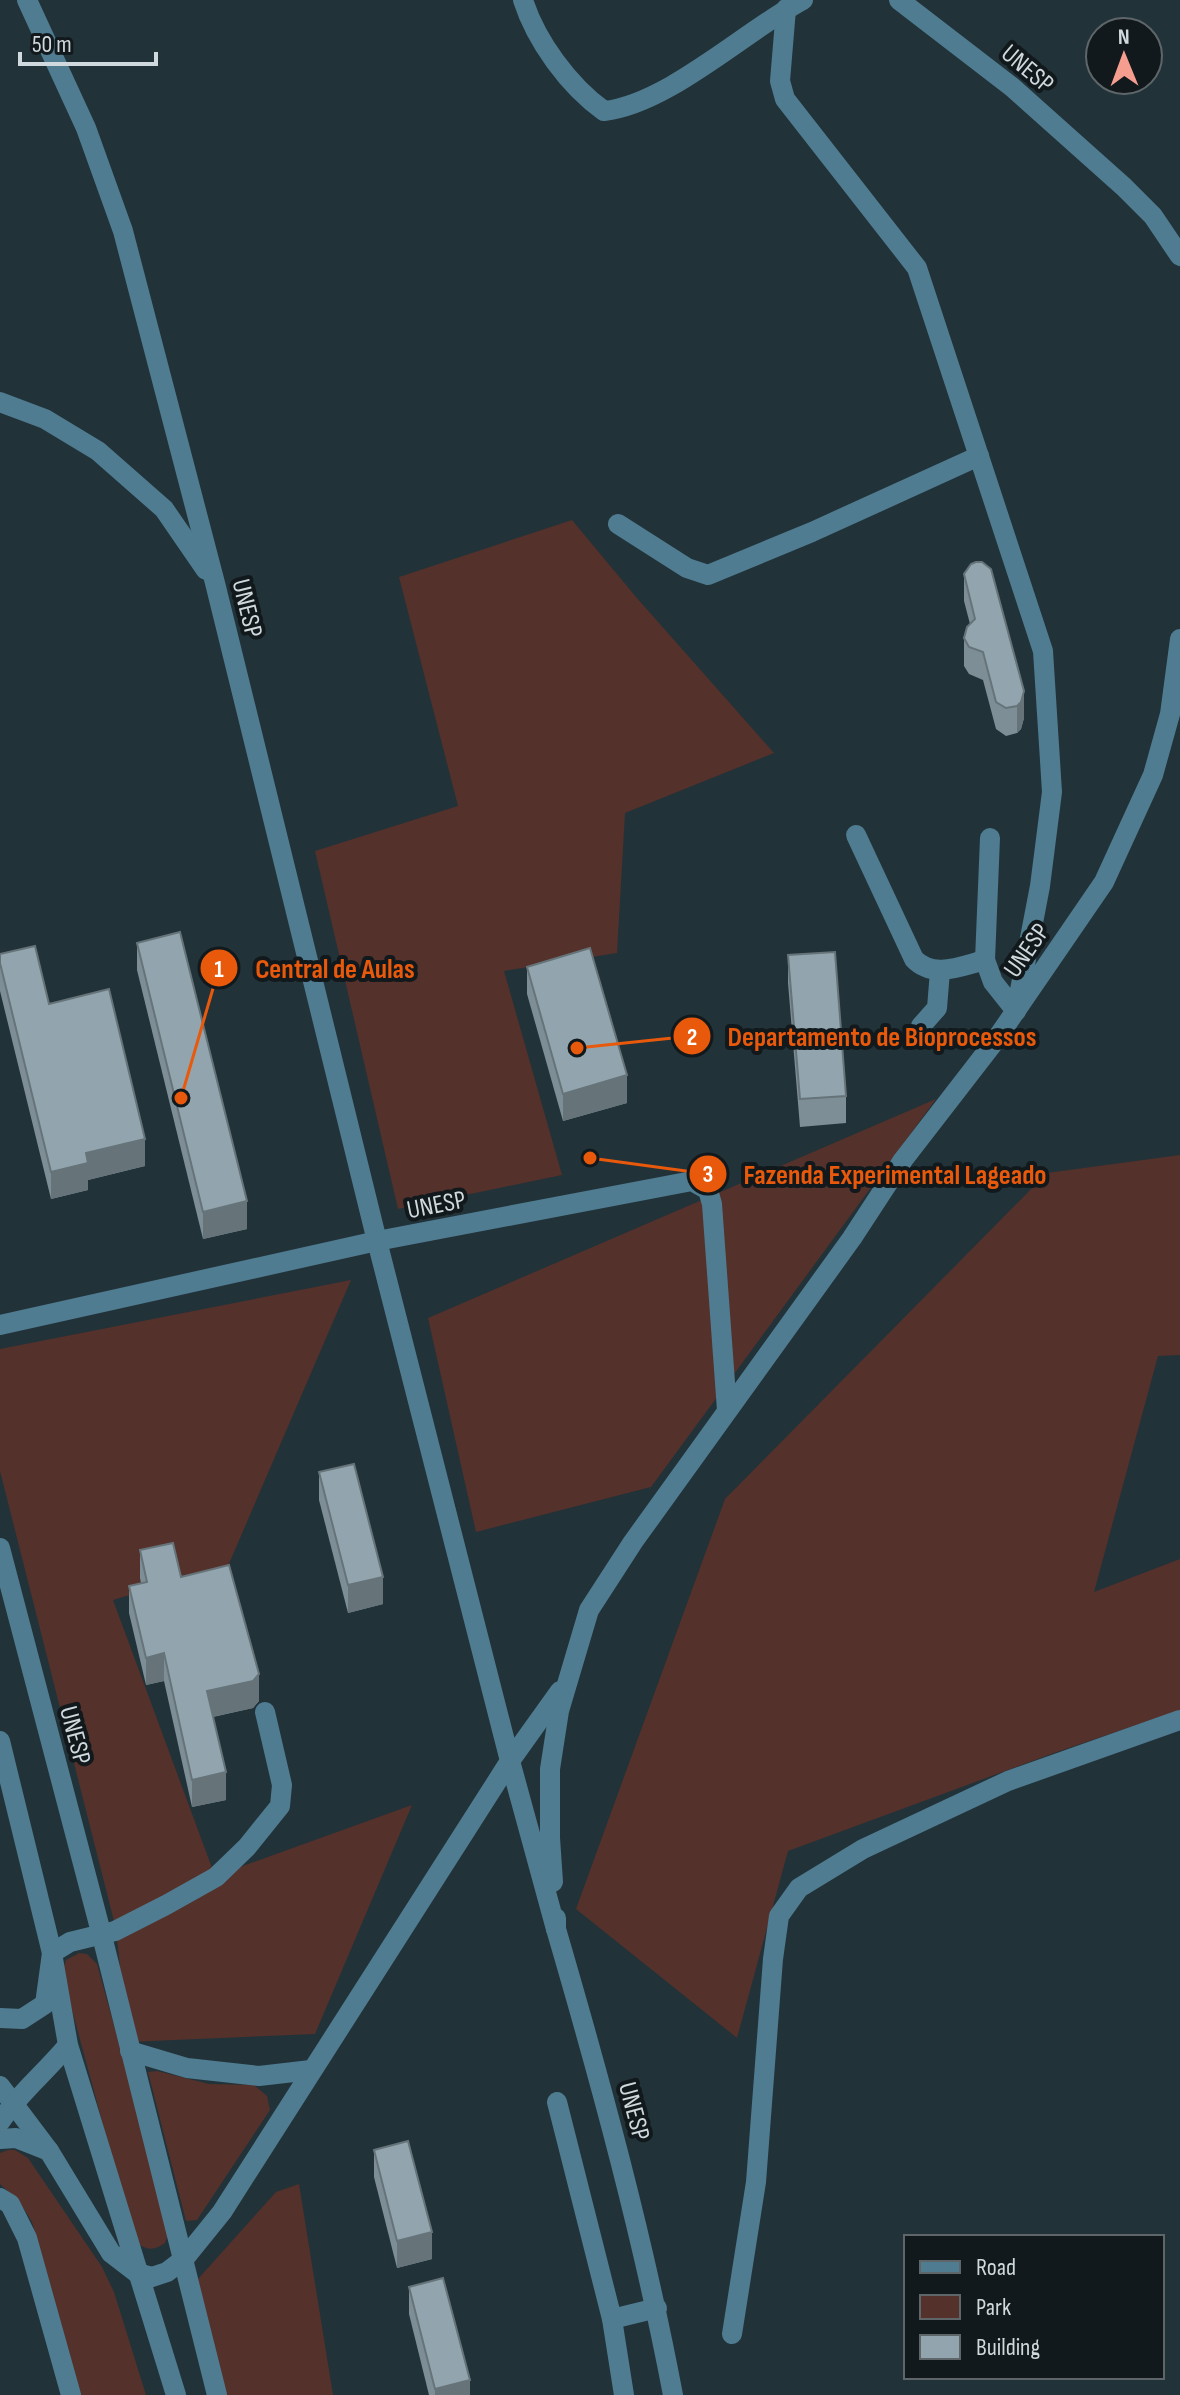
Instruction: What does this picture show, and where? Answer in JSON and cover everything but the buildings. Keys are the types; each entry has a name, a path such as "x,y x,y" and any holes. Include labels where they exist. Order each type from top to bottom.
{"street":[{"name":"UNESP","path":"27,0 86,128 123,231 215,583 377,1241 510,1761 612,2122 657,2308 673,2395"},
{"path":"523,0 532,28 582,95 604,111 621,110 668,87 794,4"},
{"name":"UNESP","path":"899,0 1012,87 1112,177 1153,216 1180,256"},
{"path":"794,4 780,81 785,99 917,268 1043,651 1052,792 1040,886 1016,1011"},
{"path":"0,402 45,419 98,451 164,509 215,583"},
{"path":"618,524 687,568 708,575 812,532 979,456"},
{"name":"UNESP","path":"556,1929 550,1838 550,1769 559,1711 589,1610 633,1542 852,1238 903,1160 1016,1011 1104,882 1153,775 1170,714 1180,639"},
{"path":"856,835 914,959 923,968 940,971 985,960"},
{"path":"990,838 985,960 993,982 1016,1011"},
{"path":"921,1026 937,1008 940,971"},
{"name":"UNESP","path":"0,1325 377,1241 692,1181 708,1190 712,1204 727,1410"},
{"name":"UNESP","path":"0,1548 102,1936 217,2395"},
{"name":"UNESP","path":"137,2273 152,2277 167,2272 184,2259 222,2212 510,1761 569,1679"},
{"path":"52,1953 70,1942 102,1936 216,1877 247,1847 280,1806 282,1785 265,1712"},
{"path":"732,2334 756,2182 779,1916 799,1888 863,1849 1008,1781 1180,1720"},
{"path":"0,1741 52,1953 68,2045 176,2395"},
{"path":"0,2018 22,2019 45,2004 52,1953"},
{"path":"0,2122 6,2094 45,2073 68,2045"},
{"path":"130,2051 187,2068 259,2076 311,2070"},
{"path":"6,2094 49,2151 111,2253 137,2273"},
{"path":"557,2102 612,2319 624,2395"},
{"path":"0,2139 16,2138 49,2151"},
{"path":"0,2198 10,2204 27,2238 71,2395"},
{"path":"612,2319 657,2308"}],"green space":[{"path":"572,520 774,753 625,813 617,953 504,971 562,1175 398,1209 315,851 458,806 399,577"},
{"path":"936,1099 651,1487 476,1532 428,1318"},
{"path":"1180,1155 1180,1355 1158,1356 1094,1592 1180,1559 1180,1710 788,1851 737,2038 576,1909 725,1499 1047,1173"},
{"path":"351,1280 228,1566 113,1600 215,1876 412,1805 315,2034 128,2042 116,1929 0,1471 0,1349"},
{"path":"79,1953 87,1954 97,1964 170,2229 165,2243 156,2248 141,2246 134,2239 62,1973 66,1960"},
{"path":"157,2071 209,2084 254,2085 267,2096 270,2110 197,2220 186,2221 148,2072"},
{"path":"15,2150 28,2158 102,2267 114,2292 146,2395 81,2395 32,2222 19,2201 0,2184 0,2153"},
{"path":"299,2184 333,2395 225,2395 198,2279 276,2192"}],"place":[{"name":"Departamento de Bioprocessos","path":"577,1048"},
{"name":"Central de Aulas","path":"181,1098"},
{"name":"Fazenda Experimental Lageado","path":"590,1158"}]}
